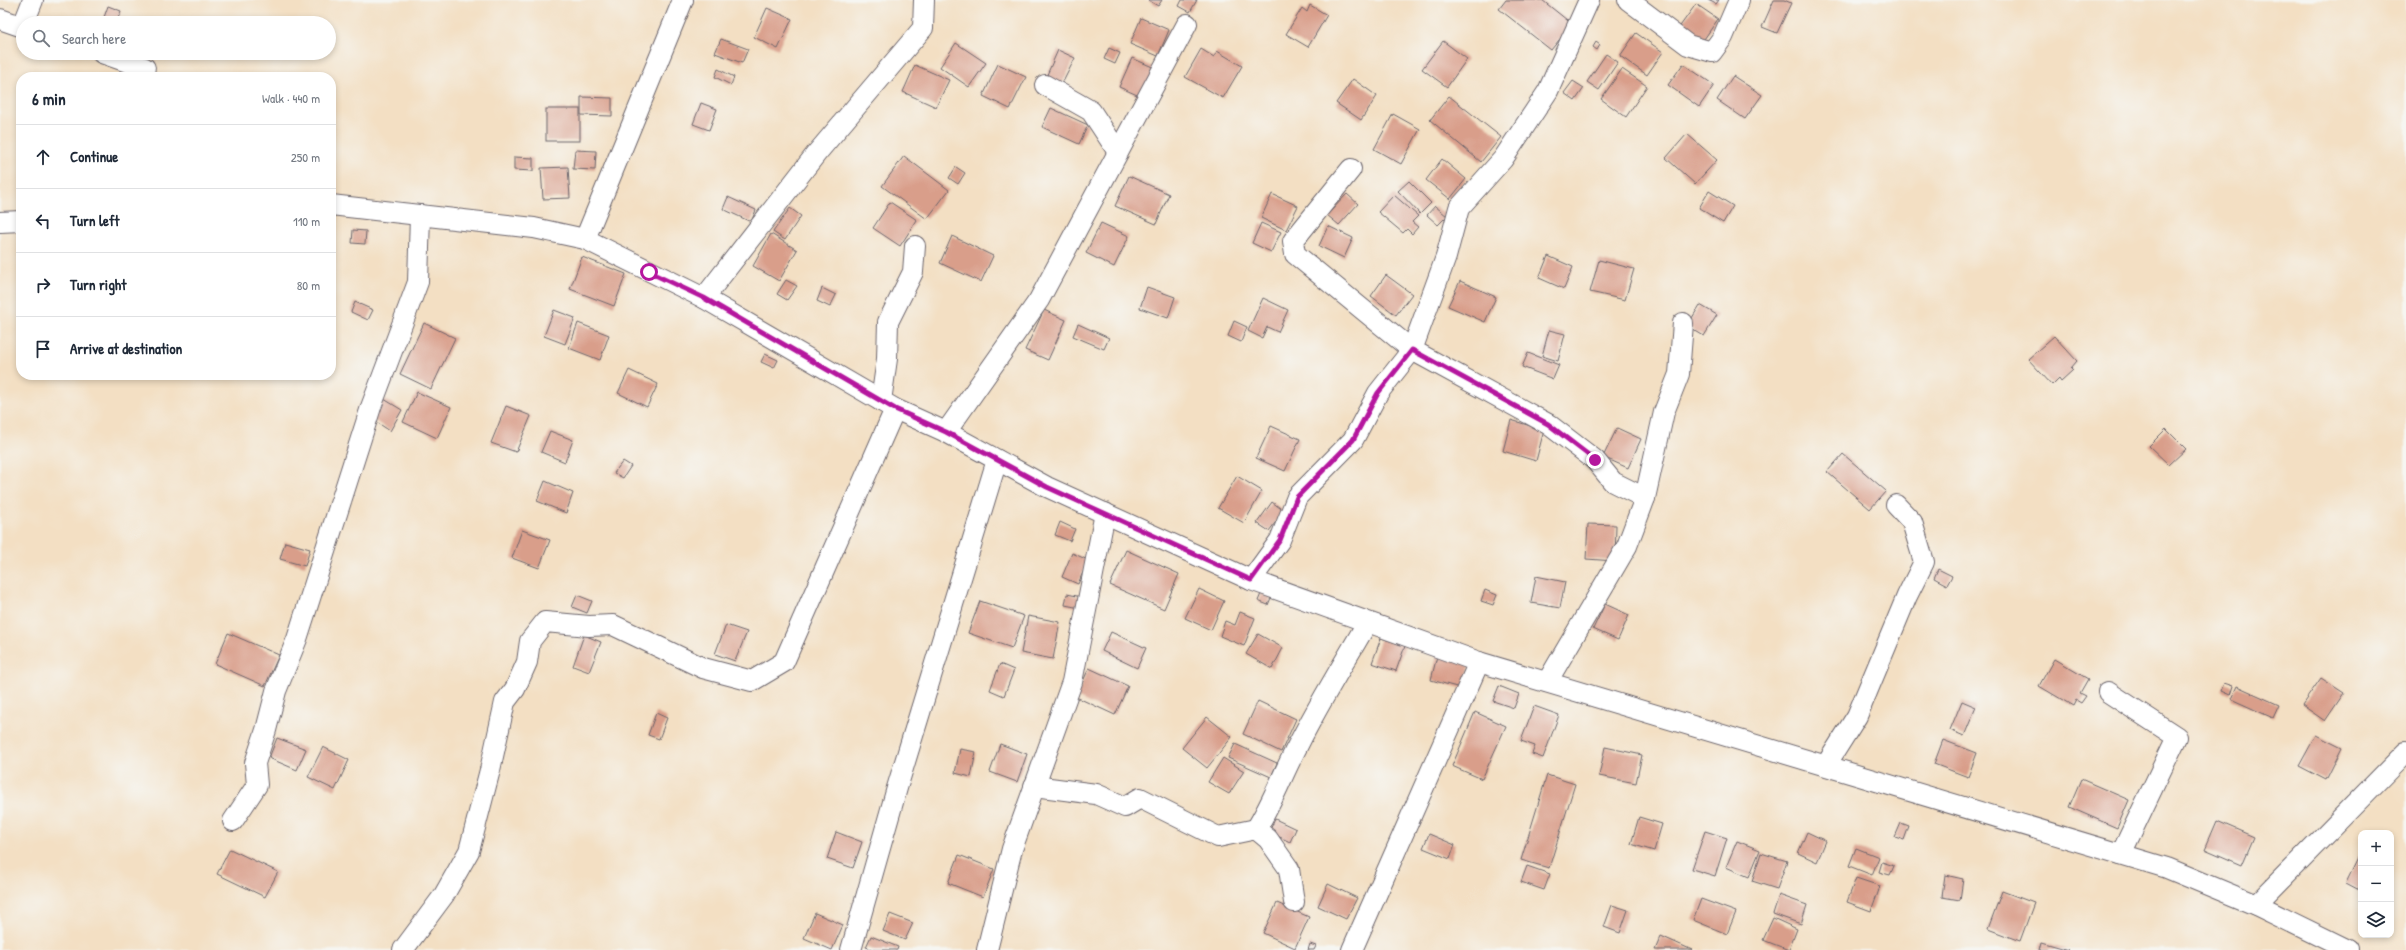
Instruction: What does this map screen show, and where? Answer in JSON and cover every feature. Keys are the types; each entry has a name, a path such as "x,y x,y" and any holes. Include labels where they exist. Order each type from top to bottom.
{"street":[{"path":"27,16 33,0"},
{"path":"585,239 683,0"},
{"path":"704,298 816,154 923,28 924,0"},
{"path":"1251,580 1280,540 1297,497 1353,440 1378,393 1412,350 1446,257 1459,208 1503,159 1548,91 1589,0"},
{"path":"1628,0 1688,45 1712,52 1723,37 1739,0"},
{"path":"0,19 16,23"},
{"path":"946,432 1039,300 1187,24"},
{"path":"122,60 145,68 144,72"},
{"path":"1045,85 1091,112 1118,152"},
{"path":"1351,169 1294,241 1295,254 1412,350 1548,424 1595,460 1613,482 1645,498"},
{"path":"336,206 534,228 585,239 704,298 888,405 946,432 1047,487 1251,580 1479,662 2167,868 2256,905 2348,950"},
{"path":"233,821 257,785 255,763 266,730 276,691 297,639 371,407 418,282 420,215"},
{"path":"0,222 16,221"},
{"path":"403,950 444,895 469,851 490,770 505,702 515,689 527,662 530,641 545,622 589,626 613,625 703,668 752,681 784,662 888,405 888,322 914,272 915,246"},
{"path":"1547,682 1627,546 1645,498 1664,412 1679,374 1683,323"},
{"path":"851,950 897,788 997,460"},
{"path":"1826,765 1857,716 1907,596 1924,562 1912,522 1896,505"},
{"path":"987,950 1012,849 1072,682 1105,513"},
{"path":"1034,786 1096,794 1124,807 1140,798 1218,837 1256,829 1271,805 1279,781 1308,725 1367,622"},
{"path":"1352,950 1479,662"},
{"path":"2108,692 2177,737 2121,854"},
{"path":"2256,905 2406,752"},
{"path":"1256,829 1268,839 1289,869 1294,902"}],"building":[{"path":"1148,0 1162,0 1158,6"},
{"path":"1182,0 1197,0 1190,12 1179,6"},
{"path":"1506,0 1542,0 1572,24 1551,50 1499,9"},
{"path":"1708,0 1719,0 1716,4"},
{"path":"1774,0 1784,0 1791,3 1777,33 1762,27"},
{"path":"1696,4 1718,19 1700,45 1678,29"},
{"path":"1310,5 1327,15 1308,47 1286,34 1302,8 1307,12"},
{"path":"108,6 121,11 119,16 104,16"},
{"path":"767,8 792,19 778,49 754,37"},
{"path":"1141,18 1169,30 1158,56 1130,44"},
{"path":"1636,33 1663,52 1647,75 1620,56"},
{"path":"721,39 748,49 742,63 715,53"},
{"path":"1443,41 1467,59 1447,87 1422,69"},
{"path":"1596,42 1600,45 1597,50 1593,47"},
{"path":"956,43 986,63 969,87 940,67"},
{"path":"1109,48 1120,53 1115,64 1104,59"},
{"path":"1201,49 1214,57 1217,51 1242,66 1223,98 1185,77"},
{"path":"1058,50 1075,58 1062,84 1046,77"},
{"path":"1606,54 1618,62 1599,90 1587,82"},
{"path":"1132,58 1157,69 1144,98 1119,87"},
{"path":"998,64 1026,77 1010,109 983,96"},
{"path":"1683,64 1714,85 1699,107 1668,85"},
{"path":"915,65 949,80 936,107 903,92"},
{"path":"718,69 734,77 731,85 715,77"},
{"path":"1622,69 1647,86 1626,117 1601,99"},
{"path":"1733,76 1762,95 1745,119 1717,100"},
{"path":"1353,79 1377,96 1361,120 1336,103"},
{"path":"1573,81 1584,88 1575,101 1564,93"},
{"path":"1449,96 1501,137 1481,162 1430,120"},
{"path":"581,97 612,98 612,116 581,115"},
{"path":"701,103 717,109 709,130 693,124"},
{"path":"1051,108 1088,125 1079,144 1042,127"},
{"path":"546,109 580,109 580,141 546,141"},
{"path":"1393,114 1420,129 1401,164 1374,149"},
{"path":"1687,134 1717,160 1695,184 1666,158"},
{"path":"575,150 596,151 595,170 573,169"},
{"path":"904,156 949,190 927,219 882,186"},
{"path":"514,157 533,158 533,171 514,170"},
{"path":"1442,159 1466,179 1450,199 1426,180"},
{"path":"568,167 570,198 543,199 541,168"},
{"path":"956,167 965,173 958,184 949,178"},
{"path":"1129,176 1169,194 1156,224 1115,206"},
{"path":"1409,181 1431,203 1420,214 1398,191"},
{"path":"1709,191 1733,206 1723,223 1699,208"},
{"path":"1272,194 1298,206 1286,230 1261,218"},
{"path":"1347,194 1358,204 1339,225 1327,215"},
{"path":"1394,195 1418,216 1412,222 1418,227 1412,234 1407,229 1403,233 1378,212"},
{"path":"728,197 756,210 751,222 723,209"},
{"path":"890,202 917,220 900,246 873,228"},
{"path":"1435,206 1447,216 1438,225 1427,215"},
{"path":"790,208 801,216 785,240 773,232"},
{"path":"1101,223 1129,236 1114,267 1086,253"},
{"path":"1261,223 1281,232 1271,252 1252,243"},
{"path":"1328,226 1353,238 1344,258 1319,246"},
{"path":"353,230 366,231 365,244 352,243"},
{"path":"771,234 797,250 779,281 753,266"},
{"path":"952,236 993,256 981,282 940,263"},
{"path":"1548,256 1573,267 1564,289 1539,278"},
{"path":"582,257 626,274 614,306 570,289"},
{"path":"1599,260 1634,269 1625,300 1590,292"},
{"path":"1386,275 1412,294 1396,315 1371,296"},
{"path":"786,280 797,286 787,300 777,294"},
{"path":"1460,281 1496,297 1485,322 1448,306"},
{"path":"1147,287 1175,297 1168,318 1140,308"},
{"path":"822,288 836,295 830,307 817,301"},
{"path":"1263,298 1288,310 1278,332 1267,327 1262,338 1248,331"},
{"path":"355,302 373,310 368,320 351,312"},
{"path":"1700,305 1717,315 1704,336 1687,326"},
{"path":"554,310 575,318 565,344 544,336"},
{"path":"1044,310 1066,320 1048,360 1025,350"},
{"path":"1234,321 1247,327 1241,342 1228,336"},
{"path":"424,323 455,338 431,389 400,374"},
{"path":"578,323 609,335 600,360 569,348"},
{"path":"1078,324 1109,338 1104,349 1073,336"},
{"path":"1549,330 1565,334 1558,361 1542,356"},
{"path":"2054,336 2077,361 2071,368 2073,370 2061,381 2059,378 2052,385 2028,359"},
{"path":"1528,353 1559,365 1553,379 1522,367"},
{"path":"765,354 778,360 774,368 761,362"},
{"path":"629,370 658,384 647,407 618,393"},
{"path":"417,392 451,407 437,438 403,422"},
{"path":"384,399 402,410 390,431 372,419"},
{"path":"506,406 531,416 516,452 491,443"},
{"path":"1511,420 1544,430 1536,461 1503,451"},
{"path":"1271,426 1300,439 1285,471 1256,458"},
{"path":"1617,428 1641,439 1628,468 1603,457"},
{"path":"2166,429 2186,449 2169,465 2149,446"},
{"path":"550,431 573,440 565,462 541,452"},
{"path":"1843,454 1886,491 1870,509 1827,472"},
{"path":"623,461 631,466 623,478 614,473"},
{"path":"1237,476 1262,491 1244,523 1218,508"},
{"path":"545,481 573,493 566,513 537,501"},
{"path":"1272,502 1284,511 1269,531 1257,523"},
{"path":"1060,522 1075,529 1070,541 1055,535"},
{"path":"1588,524 1616,525 1615,561 1586,559"},
{"path":"522,530 550,540 539,568 512,558"},
{"path":"285,542 310,549 305,566 280,559"},
{"path":"1126,550 1179,574 1164,609 1110,585"},
{"path":"1072,553 1088,560 1078,584 1062,577"},
{"path":"1938,569 1952,576 1947,585 1934,578"},
{"path":"1536,576 1565,582 1560,608 1531,603"},
{"path":"1199,589 1224,601 1211,630 1185,618"},
{"path":"1263,589 1273,593 1268,605 1258,601"},
{"path":"1485,590 1497,595 1493,605 1481,601"},
{"path":"1067,594 1082,597 1080,608 1065,605"},
{"path":"577,595 592,601 587,613 572,607"},
{"path":"980,601 1024,616 1012,648 968,633"},
{"path":"1605,604 1629,615 1618,640 1593,629"},
{"path":"1240,612 1255,618 1244,646 1220,636 1225,621 1235,625"},
{"path":"1028,616 1060,622 1053,659 1021,653"},
{"path":"726,625 747,632 735,661 715,654"},
{"path":"1111,632 1146,648 1137,668 1102,651"},
{"path":"228,633 279,655 265,686 215,664"},
{"path":"1258,634 1283,648 1272,669 1246,654"},
{"path":"584,635 601,642 589,672 573,666"},
{"path":"1381,638 1405,646 1396,671 1372,663"},
{"path":"1437,656 1470,665 1464,689 1431,680"},
{"path":"2054,659 2088,679 2080,693 2086,696 2081,703 2076,700 2073,706 2039,686"},
{"path":"1000,664 1014,670 1004,696 990,690"},
{"path":"1089,668 1128,686 1115,715 1076,697"},
{"path":"2321,678 2344,693 2325,721 2302,705"},
{"path":"2224,683 2233,686 2230,695 2221,691"},
{"path":"1499,686 1519,694 1514,708 1493,701"},
{"path":"2237,686 2279,705 2273,718 2231,699"},
{"path":"1258,701 1296,719 1281,752 1243,734"},
{"path":"1962,701 1976,707 1964,736 1950,730"},
{"path":"1534,706 1559,715 1543,758 1532,754 1535,746 1521,741"},
{"path":"1475,712 1506,726 1482,779 1452,766"},
{"path":"656,713 667,718 659,739 648,735"},
{"path":"1207,717 1232,737 1207,768 1182,748"},
{"path":"2316,735 2342,748 2326,780 2299,766"},
{"path":"277,738 306,749 297,770 269,758"},
{"path":"1943,740 1977,753 1968,777 1934,764"},
{"path":"1000,744 1027,754 1017,782 990,772"},
{"path":"1235,744 1277,763 1271,777 1228,758"},
{"path":"323,747 349,760 335,790 308,777"},
{"path":"1605,747 1642,755 1636,783 1599,776"},
{"path":"960,749 976,752 971,777 955,773"},
{"path":"1223,758 1244,771 1229,794 1208,782"},
{"path":"1547,775 1575,784 1549,868 1521,860"},
{"path":"2081,779 2129,800 2117,828 2069,807"},
{"path":"1639,817 1662,824 1654,851 1631,844"},
{"path":"1275,819 1296,829 1290,842 1269,832"},
{"path":"2217,821 2254,837 2242,865 2205,849"},
{"path":"1901,823 1909,826 1904,840 1895,837"},
{"path":"1705,831 1727,838 1715,876 1692,869"},
{"path":"836,832 862,842 853,868 827,859"},
{"path":"1807,832 1826,841 1817,862 1798,853"},
{"path":"1429,834 1455,845 1450,859 1423,848"},
{"path":"1737,841 1760,850 1749,877 1726,867"},
{"path":"1856,848 1879,857 1872,875 1849,866"},
{"path":"230,849 278,872 265,897 217,874"},
{"path":"1761,853 1787,861 1777,889 1752,881"},
{"path":"959,855 994,869 983,897 948,883"},
{"path":"2358,858 2358,889 2346,883"},
{"path":"1882,862 1894,866 1890,875 1879,872"},
{"path":"1527,866 1550,874 1544,890 1521,882"},
{"path":"1945,875 1963,879 1960,900 1942,897"},
{"path":"1856,878 1880,886 1871,911 1847,902"},
{"path":"1328,884 1357,898 1346,919 1318,906"},
{"path":"2002,891 2034,903 2020,941 1988,929"},
{"path":"1779,895 1807,905 1801,924 1773,914"},
{"path":"1701,899 1736,912 1727,934 1693,920"},
{"path":"1277,903 1309,917 1295,948 1263,933"},
{"path":"1612,905 1628,910 1620,933 1604,927"},
{"path":"815,913 843,925 832,950 804,938"},
{"path":"890,914 913,923 905,940 883,931"},
{"path":"1773,918 1797,929 1789,950 1763,940"},
{"path":"871,936 898,947 897,950 874,950 866,947"},
{"path":"1661,936 1692,950 1655,950"},
{"path":"2041,942 2069,950 2039,950"},
{"path":"1310,944 1316,946 1314,950 1308,950"}],"route":[{"path":"649,272 704,298 895,409 946,432 1047,487 1251,580 1280,540 1297,497 1353,440 1378,393 1412,350 1548,424 1595,460"}]}
